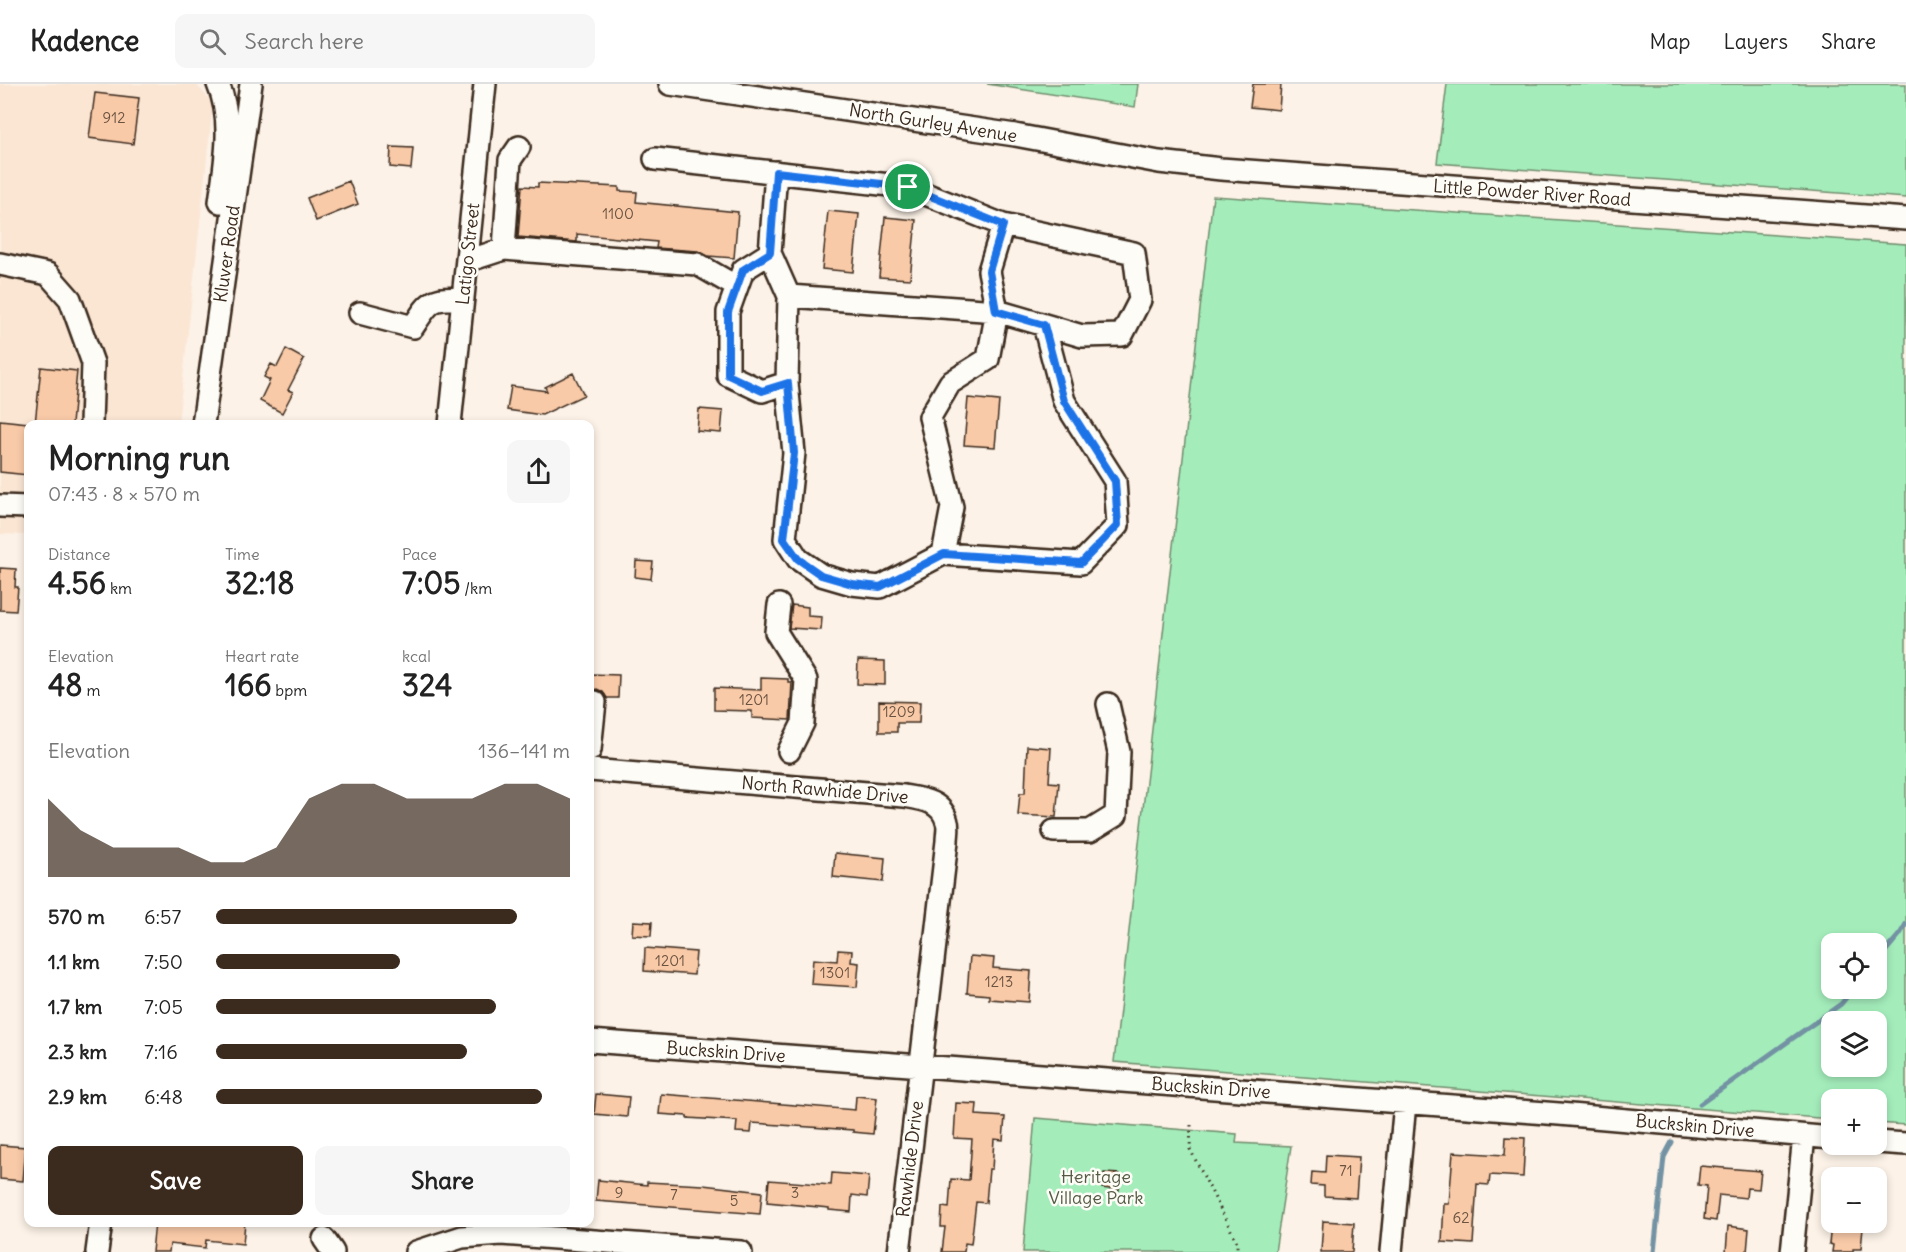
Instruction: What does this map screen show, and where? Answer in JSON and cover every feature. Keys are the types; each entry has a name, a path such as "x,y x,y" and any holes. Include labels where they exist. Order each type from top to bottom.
{"street":[{"path":"208,394 204,330 228,141 223,96 218,84"},
{"name":"Kluver Road","path":"204,420 251,84"},
{"name":"Latigo Street","path":"450,420 485,84"},
{"name":"North Gurley Avenue","path":"670,84 1015,135 1159,162"},
{"path":"504,249 510,160 519,147"},
{"path":"655,159 908,187 1003,225 1134,253 1140,300 1122,335 1082,336 996,311 789,296"},
{"name":"Little Powder River Road","path":"1159,162 1325,178 1906,219"},
{"path":"776,172 770,253 789,296 788,383 794,453 784,539 798,559 821,575 852,584 880,587 944,554 1081,563 1118,525 1115,481 1064,401 1044,325"},
{"path":"944,554 952,507 930,417 950,383 988,359 996,311 989,271 1003,225"},
{"path":"467,261 504,249 697,264 737,287"},
{"path":"770,253 743,270 728,312 728,375 762,391 788,383"},
{"path":"0,264 48,274 70,299 93,363 91,420"},
{"path":"360,313 413,327 427,305 443,298 463,299"},
{"path":"0,506 24,507"},
{"path":"779,605 776,632 806,680 802,723 789,751"},
{"path":"594,712 595,702"},
{"path":"1054,831 1090,831 1116,815 1119,752 1108,704"},
{"name":"North Rawhide Drive","path":"594,770 904,796 938,805 948,822 947,841 922,1066"},
{"name":"Buckskin Drive","path":"594,1041 1559,1114 1821,1137"},
{"name":"Rawhide Drive","path":"899,1252 922,1066"},
{"path":"1391,1252 1405,1103"},
{"path":"1792,1252 1804,1136"},
{"path":"1887,1143 1906,1144"},
{"path":"97,1252 100,1227"},
{"path":"416,1252 462,1237 501,1234 741,1252"}],"path":[{"path":"1191,1125 1190,1149 1237,1242 1237,1252"}],"shaded area":[{"path":"0,84 196,84 213,103 178,420 24,420 24,535 0,534"}],"green space":[{"path":"987,84 1138,84 1135,107"},
{"path":"1447,84 1906,84 1906,198 1437,163"},
{"path":"1213,196 1906,244 1906,1125 1887,1124 1887,1089 1821,1089 1821,1118 1114,1062"},
{"name":"Heritage Village Park","path":"1035,1118 1237,1134 1236,1143 1291,1146 1275,1252 1023,1252"}],"building":[{"path":"1253,84 1281,84 1279,110 1250,107"},
{"path":"95,93 139,98 133,144 89,138"},
{"path":"391,147 413,148 411,169 390,167"},
{"path":"349,181 358,204 316,221 307,198"},
{"path":"538,183 619,187 619,191 637,192 636,202 738,212 734,258 708,256 698,251 656,248 657,242 577,234 577,242 518,237 522,186 538,187"},
{"path":"828,211 859,214 853,272 822,269"},
{"path":"885,217 916,220 910,279 879,277"},
{"path":"286,349 304,359 288,390 293,392 282,413 260,401 270,380 264,377 271,364 277,367"},
{"path":"41,367 77,371 72,420 35,420"},
{"path":"573,373 584,395 542,415 507,410 511,386 547,391 545,387"},
{"path":"968,398 999,401 995,447 964,445"},
{"path":"699,409 723,411 721,433 697,431"},
{"path":"0,420 24,423 24,475 0,472"},
{"path":"636,561 653,562 651,579 635,577"},
{"path":"0,568 16,569 15,587 18,587 16,611 0,610"},
{"path":"792,605 808,607 808,616 822,617 821,630 789,628"},
{"path":"858,660 885,661 885,685 857,684"},
{"path":"594,674 619,675 618,698 607,698 597,689 594,690"},
{"path":"761,678 788,679 788,682 792,682 790,720 752,718 752,711 714,710 714,688 761,690"},
{"path":"879,701 920,702 919,723 897,723 897,732 879,732"},
{"path":"1027,746 1051,748 1049,782 1059,783 1056,817 1018,815 1020,793 1025,793"},
{"path":"835,853 885,858 883,882 833,877"},
{"path":"633,921 652,922 651,936 632,935"},
{"path":"645,948 696,952 694,975 644,971"},
{"path":"838,950 852,951 851,962 859,963 857,987 811,984 813,959 837,961"},
{"path":"970,956 994,958 993,968 1031,971 1029,1002 989,999 989,995 967,993"},
{"path":"596,1094 629,1097 627,1117 594,1114"},
{"path":"661,1094 855,1110 856,1096 877,1098 873,1134 853,1132 853,1130 752,1123 751,1133 736,1132 737,1121 659,1114"},
{"path":"956,1103 977,1104 976,1115 1005,1117 1003,1140 994,1139 986,1203 976,1202 971,1244 965,1243 964,1252 942,1252 945,1227 941,1227 942,1207 949,1208 951,1179 969,1180 972,1139 954,1138"},
{"path":"1506,1137 1525,1138 1523,1177 1490,1175 1489,1185 1477,1184 1473,1244 1442,1242 1444,1204 1449,1204 1453,1152 1505,1155"},
{"path":"0,1145 24,1147 23,1181 0,1179"},
{"path":"1326,1155 1359,1157 1356,1198 1324,1196 1324,1186 1311,1185 1312,1172 1325,1173"},
{"path":"1700,1166 1761,1171 1759,1189 1747,1188 1746,1198 1719,1195 1716,1221 1704,1219 1707,1186 1698,1185"},
{"path":"832,1173 869,1176 867,1197 852,1195 851,1212 767,1202 769,1180 831,1185"},
{"path":"1104,1173 1120,1174 1119,1190 1102,1188"},
{"path":"598,1180 647,1185 647,1182 703,1185 762,1192 760,1214 596,1201"},
{"path":"1323,1221 1354,1223 1352,1252 1321,1252"},
{"path":"1728,1226 1749,1229 1747,1252 1726,1252"},
{"path":"154,1227 245,1227 243,1244 206,1240 205,1248 170,1244 169,1252 152,1252"},
{"path":"1830,1233 1863,1233 1861,1249 1853,1249 1853,1252 1832,1252 1833,1245 1829,1244"}],"waterway":[{"path":"1887,949 1906,924"},
{"path":"1700,1104 1845,999"},
{"path":"1654,1252 1664,1157 1672,1142"}],"route":[{"path":"776,172 908,187 1003,225 989,271 996,311 1044,325 1064,401 1115,481 1118,525 1081,563 944,554 880,587 852,584 821,575 798,559 784,539 794,453 788,383 762,391 728,375 728,312 743,270 770,253 776,172"}]}
